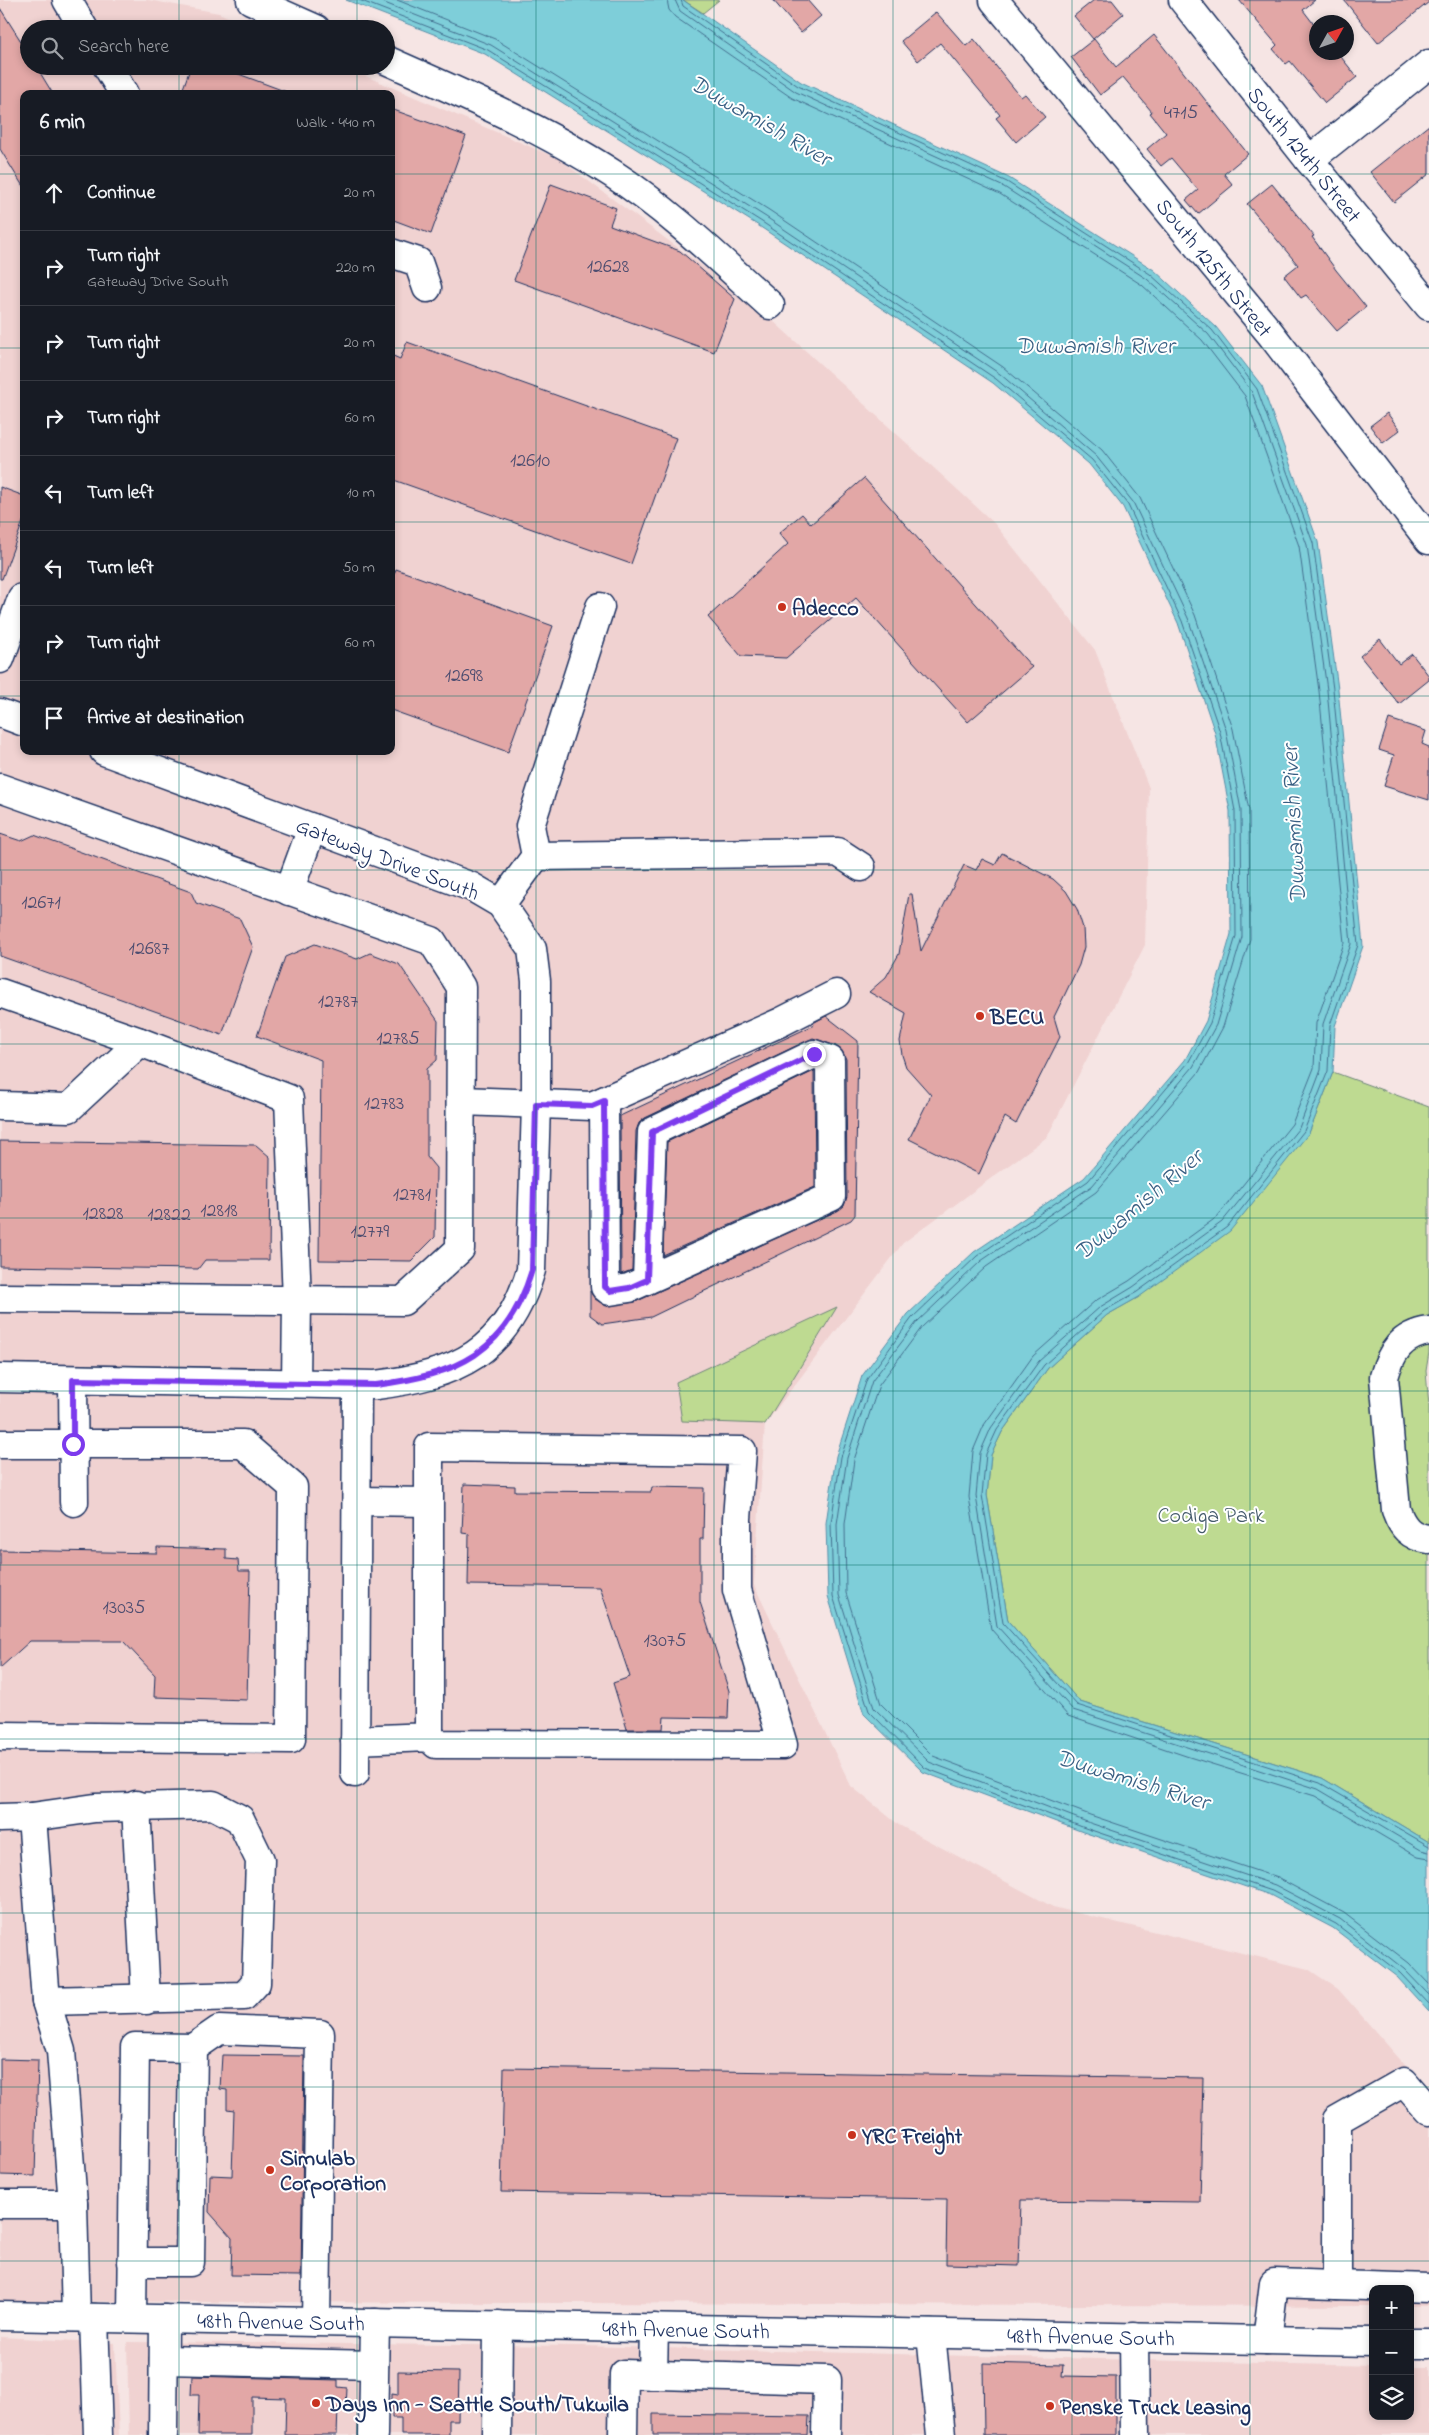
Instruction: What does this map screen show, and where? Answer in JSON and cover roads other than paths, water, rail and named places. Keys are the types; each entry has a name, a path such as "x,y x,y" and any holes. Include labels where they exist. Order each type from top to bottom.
{"street":[{"path":"67,0 79,20"},
{"path":"251,0 296,20"},
{"name":"South 125th Street","path":"994,0 1270,333 1386,488 1429,540"},
{"name":"South 124th Street","path":"1183,0 1309,160 1429,306"},
{"path":"395,64 488,106 614,174 680,225 770,305"},
{"path":"1309,160 1429,64"},
{"path":"112,75 122,90"},
{"path":"395,254 418,262 427,288"},
{"path":"0,658 20,603"},
{"path":"501,904 536,856 530,826 600,607"},
{"path":"0,713 20,720"},
{"name":"Gateway Drive South","path":"0,1378 376,1385 415,1380 461,1363 484,1350 514,1312 532,1270 536,1104 536,980 532,949 501,904 472,887 115,755"},
{"path":"0,788 432,941 461,987 460,1249 403,1301 0,1298"},
{"path":"290,890 312,828"},
{"path":"536,856 838,852 861,867"},
{"path":"0,994 140,1042 289,1099 297,1300 296,1383"},
{"path":"461,1101 592,1106 782,1022 836,994"},
{"path":"0,1106 68,1108 140,1042"},
{"path":"604,1101 605,1287 610,1291 629,1288 647,1280 831,1197 830,1060 814,1054 652,1132 647,1280"},
{"path":"1429,1331 1409,1336 1401,1342 1390,1358 1384,1377 1396,1510 1401,1524 1412,1535 1429,1539"},
{"path":"73,1380 74,1502"},
{"path":"355,1773 358,1384"},
{"path":"0,1444 243,1444 293,1487 291,1739 0,1736"},
{"path":"356,1740 428,1737 436,1744 782,1745 737,1590 737,1519 742,1451 429,1447 428,1737"},
{"path":"357,1501 428,1502"},
{"path":"136,1805 146,2000"},
{"path":"0,1818 32,1817 95,1808 136,1805 213,1805 240,1820 260,1860 256,1983 244,1996 146,2000 46,2001"},
{"path":"32,1817 46,2001 61,2050 73,2204 98,2435"},
{"path":"132,2318 135,2047 193,2048 219,2030 320,2034 316,2322"},
{"path":"132,2262 190,2262 193,2048"},
{"path":"1337,2285 1337,2120 1404,2082 1429,2111"},
{"path":"0,2204 73,2204"},
{"path":"1268,2340 1274,2283 1429,2288"},
{"name":"48th Avenue South","path":"0,2316 1369,2342"},
{"path":"163,2435 164,2319"},
{"path":"373,2435 375,2323"},
{"path":"496,2435 498,2325"},
{"path":"653,2375 654,2328"},
{"path":"931,2334 941,2435"},
{"path":"1134,2337 1135,2435"},
{"path":"1414,2343 1429,2344"},
{"path":"164,2360 374,2365"},
{"path":"623,2435 624,2374 827,2380 826,2435"}],"water":[{"name":"Duwamish River","path":"346,0 683,0 801,82 1009,178 1154,270 1216,327 1262,386 1318,542 1338,689 1363,946 1335,1026 1333,1072 1309,1133 1230,1231 1139,1297 1107,1315 1048,1368 1002,1432 991,1455 987,1495 1008,1621 1080,1702 1322,1778 1429,1842 1429,2012 1397,1977 1333,1928 1270,1895 1083,1832 923,1772 864,1714 828,1596 826,1523 836,1456 862,1376 908,1314 974,1252 1084,1178 1185,1060 1206,1021 1231,934 1230,811 1215,733 1178,623 1123,507 1089,464 993,383 759,226 485,54"}],"place":[{"name":"Adecco","path":"782,607"},
{"name":"BECU","path":"980,1016"},
{"name":"YRC Freight","path":"852,2135"},
{"name":"Simulab Corporation","path":"270,2170"},
{"name":"Days Inn - Seattle South/Tukwila","path":"316,2403"},
{"name":"Penske Truck Leasing","path":"1050,2406"}],"park label":[{"name":"Codiga Park","path":"1211,1514"}]}
